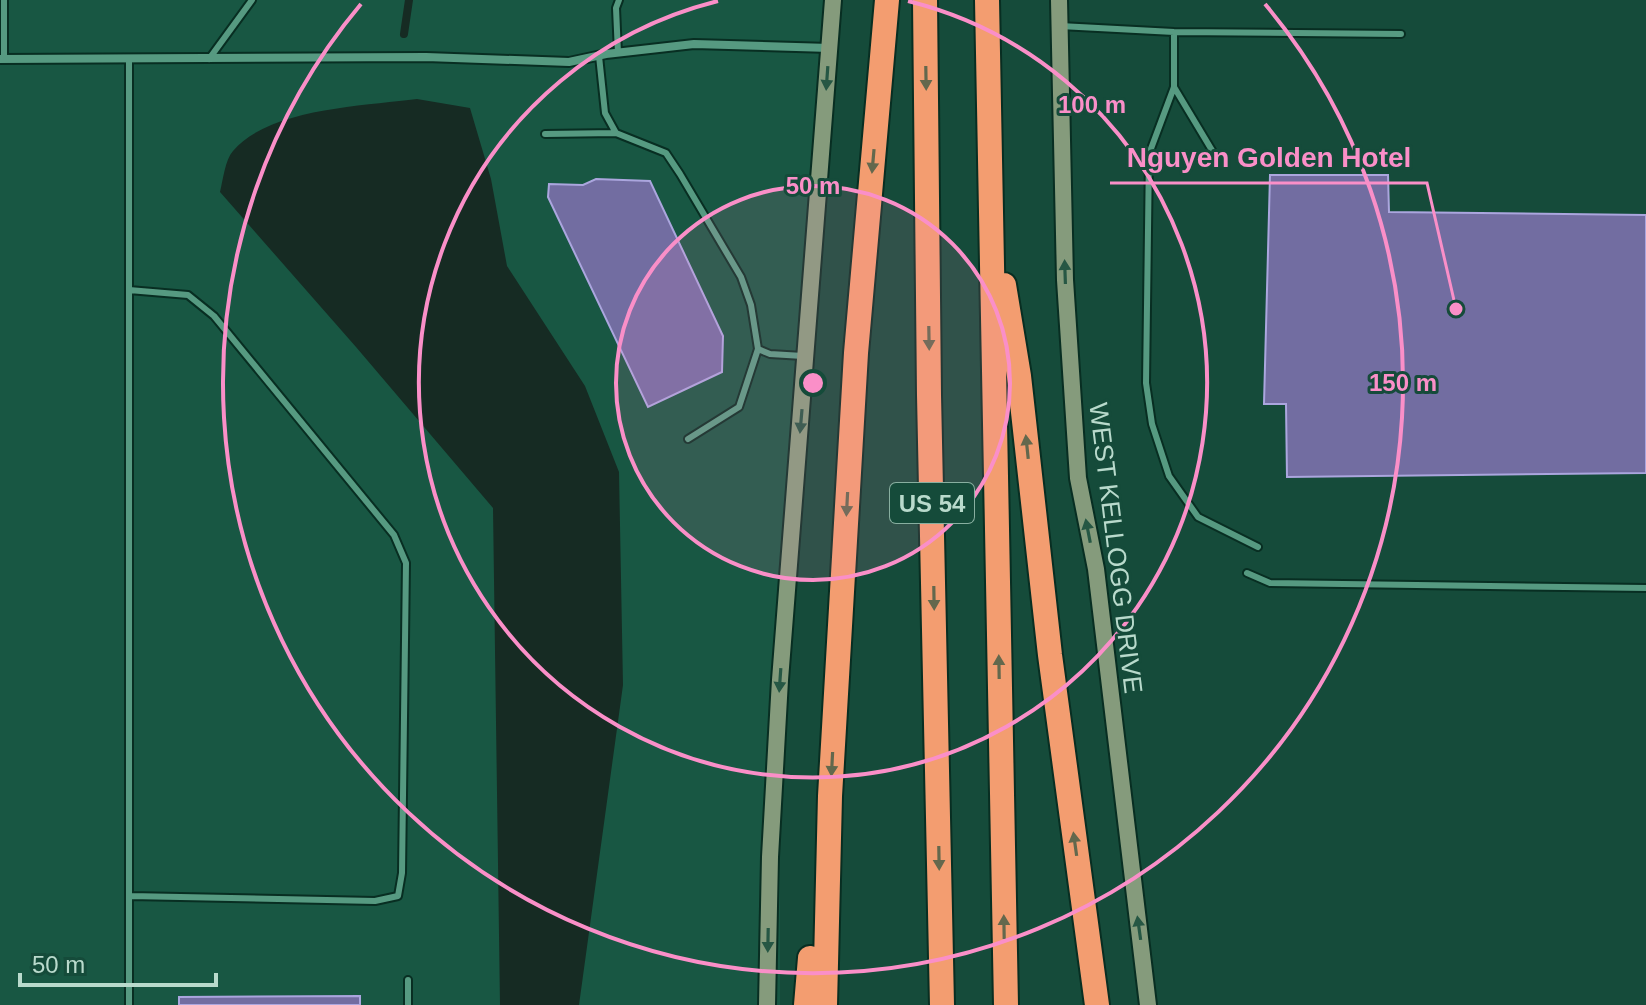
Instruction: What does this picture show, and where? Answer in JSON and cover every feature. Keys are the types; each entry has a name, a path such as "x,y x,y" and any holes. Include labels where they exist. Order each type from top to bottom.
{"highway":[{"path":"825,1005 830,796 856,353 887,0"},
{"name":"US 54","path":"925,0 929,395 942,1005"},
{"name":"US 54","path":"987,0 1006,1005"},
{"path":"991,207 1019,376 1050,655 1097,1005"},
{"path":"806,1005 814,913 830,796"}],"main road":[{"path":"767,1005 770,857 779,695 833,0"},
{"name":"WEST KELLOGG DRIVE","path":"1059,0 1065,280 1078,478 1096,569 1148,1005"}],"street":[{"path":"2,59 426,57 569,62 694,44 830,48"}],"lane":[{"path":"2,59 4,0"},
{"path":"209,59 252,0"},
{"path":"618,53 616,8 619,0"},
{"path":"1060,26 1174,32 1401,34"},
{"path":"1174,32 1174,87 1149,154 1146,383 1152,424 1169,476 1198,517 1258,547"},
{"path":"599,56 605,113 616,133"},
{"path":"129,59 129,1005"},
{"path":"1174,87 1216,157"},
{"path":"545,134 616,133 666,153 741,277 751,305 758,349 739,407 688,439"},
{"path":"129,290 188,295 214,316 394,535 406,563 402,873 398,896 375,901 130,896"},
{"path":"758,349 770,354 807,356"},
{"path":"1247,573 1270,583 1646,588"},
{"path":"408,980 408,1005"}],"shaded area":[{"path":"0,0 833,0 780,680 780,1005 0,1005"},
{"path":"417,99 470,108 491,179 507,266 585,386 619,472 623,685 579,1005 500,1005 493,508 220,192 226,165 233,151 249,137 270,126 293,117 345,107"}],"building":[{"path":"1270,175 1388,175 1389,212 1646,215 1646,473 1287,477 1286,404 1264,404"},
{"path":"596,179 650,181 723,336 722,372 648,407 548,197 549,184 583,185"},
{"path":"360,996 360,1005 179,1005 179,997"}],"waterway":[{"path":"404,34 409,0"}],"place":[{"name":"Nguyen Golden Hotel","path":"1456,309"}]}
